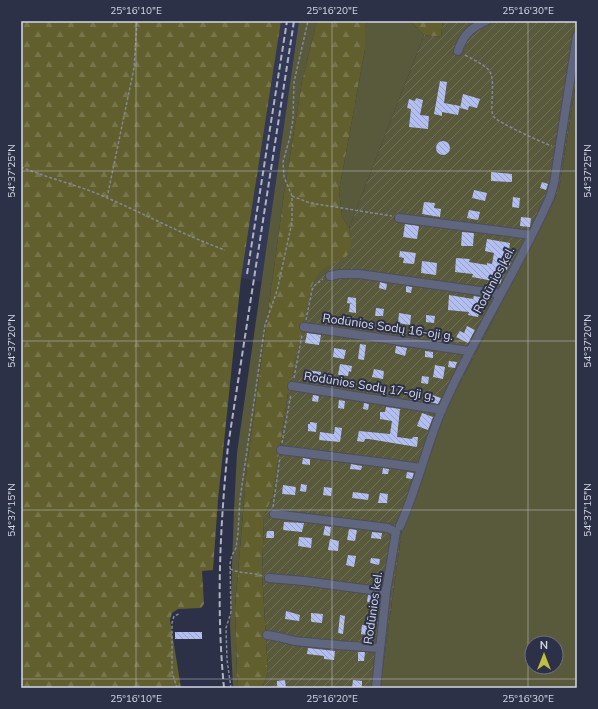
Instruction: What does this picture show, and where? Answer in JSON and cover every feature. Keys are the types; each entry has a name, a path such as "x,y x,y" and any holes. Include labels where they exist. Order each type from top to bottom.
{"street":[{"path":"458,51 462,39 469,31 486,21"},
{"name":"Rodūnios kel.","path":"376,688 386,592 398,529 442,410 469,351 543,211 554,183 577,36"},
{"path":"399,218 531,235"},
{"path":"330,276 359,274 500,294"},
{"name":"Rodūnios Sodų 16-oji g.","path":"304,327 469,351"},
{"name":"Rodūnios Sodų 17-oji g.","path":"292,386 442,410"},
{"path":"281,450 420,468"},
{"path":"274,514 398,529"},
{"path":"269,578 386,592"},
{"path":"267,635 277,636 287,640 379,648"}],"path":[{"path":"107,199 134,68 137,21"},
{"path":"231,688 227,660 226,628 231,612 230,564 232,555 236,548 240,499 264,325 277,291 292,222 292,196 284,177 283,162 293,119 294,82 308,21"},
{"path":"458,51 485,66 491,73 493,83 492,110 494,117 503,124 550,146 560,148"},
{"path":"21,167 40,175 93,192 199,241 225,250"},
{"path":"292,196 310,203 399,218"},
{"path":"230,569 236,572 254,573 269,578"},
{"path":"176,688 172,672 172,623 174,616 179,614"}],"shaded area":[{"path":"281,21 299,21 262,282 241,278"}],"green space":[{"path":"21,21 281,21 241,278 218,500 213,570 202,571 204,604 201,608 178,609 172,613 170,620 181,688 21,688"},
{"path":"299,21 317,21 302,81 284,194 247,466 235,608 238,688 233,688 230,625 237,453"},
{"path":"317,21 367,21 365,28 365,49 339,191 342,216 349,228 352,242 350,252 345,259 330,266 289,386 273,496 264,516 262,573 268,672 262,688 238,688 235,608 247,466 284,194 302,81"},
{"path":"367,21 410,21 424,35 349,228 342,216 339,191 365,49 365,28"},
{"path":"410,21 443,21 441,37 424,35"},
{"path":"443,21 577,21 577,75 559,190 465,374 444,411 402,529 380,688 262,688 268,672 262,573 264,516 273,496 289,386 311,288 318,274 325,268 344,258 351,249 349,228 424,35 441,37"},
{"path":"577,75 577,688 380,688 402,529 444,411 465,374 559,190"}],"building":[{"path":"440,81 447,82 444,103 460,106 458,115 442,112 442,116 434,114"},
{"path":"463,94 480,99 477,108 469,106 468,110 460,108"},
{"path":"416,98 423,100 420,115 429,116 428,129 409,127 411,109 407,108 409,99 415,101"},
{"path":"443,141 448,143 450,148 448,153 443,155 438,153 436,148 438,143"},
{"path":"491,172 512,174 512,182 491,181"},
{"path":"542,182 548,184 546,190 540,188"},
{"path":"474,190 487,193 485,201 472,198"},
{"path":"513,197 520,198 519,208 512,207"},
{"path":"424,202 435,203 434,208 441,209 440,217 422,214"},
{"path":"469,210 480,212 478,220 467,218"},
{"path":"521,217 531,218 530,227 520,226"},
{"path":"405,224 419,226 417,239 403,237"},
{"path":"462,232 474,233 473,246 461,246"},
{"path":"487,239 510,243 509,251 514,251 510,265 508,265 507,270 505,269 500,284 472,277 473,274 455,272 456,258 470,259 469,262 487,265 487,263 492,264 494,253 485,251"},
{"path":"400,251 416,253 414,264 403,263 404,258 399,257"},
{"path":"422,261 437,263 436,275 421,273"},
{"path":"380,282 387,284 386,290 379,288"},
{"path":"406,286 412,287 411,293 406,292"},
{"path":"449,295 473,299 474,296 480,297 478,303 482,303 478,317 468,315 469,312 448,310"},
{"path":"348,297 356,298 356,313 349,312 350,304 353,304 347,303"},
{"path":"376,308 384,309 383,316 375,316"},
{"path":"399,313 411,315 410,325 398,323"},
{"path":"426,315 435,316 434,323 426,322"},
{"path":"467,326 475,330 468,343 456,337 460,331 464,333"},
{"path":"307,333 321,335 319,345 305,343"},
{"path":"360,344 366,345 364,360 358,359"},
{"path":"396,346 407,348 405,356 395,353"},
{"path":"334,348 346,350 344,359 333,357"},
{"path":"425,351 433,352 433,358 425,357"},
{"path":"449,361 457,362 455,368 448,367"},
{"path":"340,364 352,366 351,372 349,371 348,376 338,375"},
{"path":"435,365 445,367 443,379 433,377"},
{"path":"374,369 384,371 383,379 372,377"},
{"path":"306,370 321,372 320,381 305,380"},
{"path":"422,376 429,377 428,384 421,383"},
{"path":"429,394 441,398 438,404 426,401"},
{"path":"313,395 319,396 318,402 312,401"},
{"path":"339,400 345,401 344,409 338,408"},
{"path":"364,403 369,404 368,410 363,409"},
{"path":"386,407 400,409 397,437 412,439 413,437 418,437 417,447 369,439 365,439 364,442 357,441 359,431 390,434 392,421 380,419 380,412 385,412"},
{"path":"422,413 433,417 428,430 417,426"},
{"path":"310,422 317,423 316,432 308,431 308,424 310,424"},
{"path":"335,427 342,428 340,442 319,440 320,432 334,434"},
{"path":"303,458 310,459 310,465 302,464"},
{"path":"351,464 362,466 361,470 350,469"},
{"path":"383,468 389,469 388,474 382,474"},
{"path":"407,472 414,473 412,479 406,478"},
{"path":"301,484 307,485 306,492 300,491"},
{"path":"283,485 296,487 295,495 282,494"},
{"path":"324,487 332,488 331,496 323,495"},
{"path":"353,492 369,494 368,500 352,498"},
{"path":"380,493 388,494 387,503 378,503"},
{"path":"284,522 304,523 302,532 283,530"},
{"path":"325,526 331,527 330,536 323,535"},
{"path":"349,529 357,530 355,541 347,540"},
{"path":"267,531 274,531 274,538 266,538"},
{"path":"372,532 382,533 381,539 371,538"},
{"path":"299,537 312,538 311,548 298,546"},
{"path":"330,539 339,541 338,551 328,550"},
{"path":"348,555 356,556 354,567 346,565"},
{"path":"371,558 380,559 379,565 370,563"},
{"path":"368,595 378,596 377,603 367,602"},
{"path":"286,611 300,615 299,621 285,619"},
{"path":"311,613 323,614 322,623 312,622"},
{"path":"340,615 345,616 343,634 338,633"},
{"path":"362,625 369,626 368,635 361,634"},
{"path":"175,632 202,632 202,639 175,639"},
{"path":"308,648 335,651 334,660 324,659 324,656 307,654"},
{"path":"358,652 365,652 364,661 358,661"},
{"path":"285,680 286,688 277,688 277,681"},
{"path":"353,680 362,681 362,688 352,688"}],"railway":[{"path":"247,274 287,21"},
{"path":"224,688 220,627 220,567 228,446 294,21"}]}
